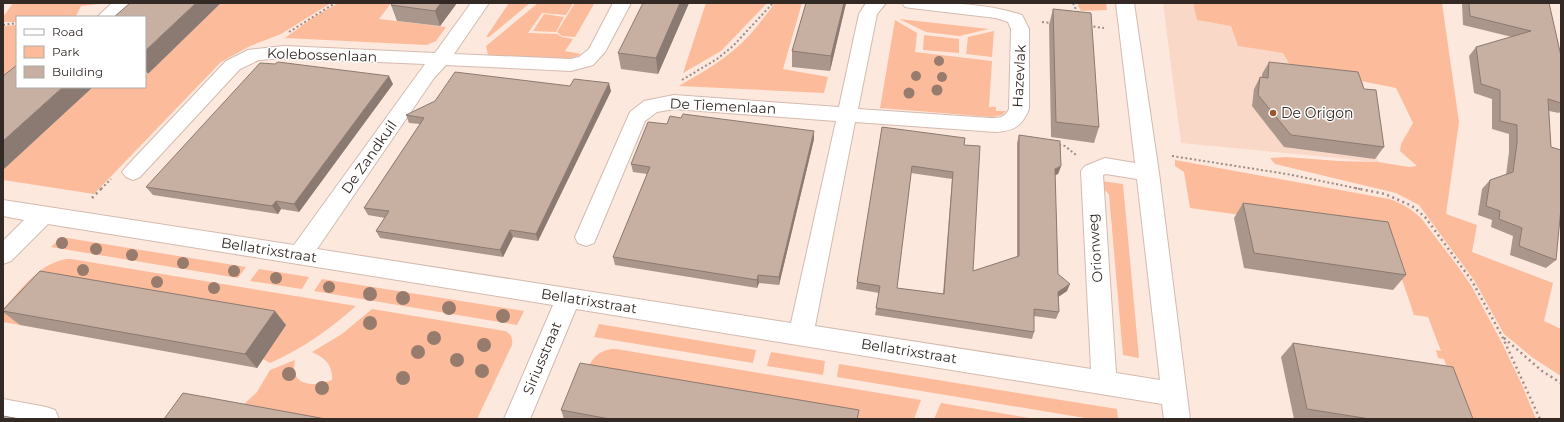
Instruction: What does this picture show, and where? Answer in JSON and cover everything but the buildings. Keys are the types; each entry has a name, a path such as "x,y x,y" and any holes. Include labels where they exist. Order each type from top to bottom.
{"street":[{"path":"107,16 122,3"},
{"name":"De Zandkuil","path":"300,255 427,74 440,60 480,3"},
{"path":"440,60 563,66 580,64 596,52 622,3"},
{"path":"801,334 868,14 871,8 877,3"},
{"path":"911,3 999,13 1016,19"},
{"path":"1125,3 1147,162 1177,419"},
{"name":"Hazevlak","path":"848,114 990,125 1002,125 1011,122 1016,117 1019,108 1020,29 1016,19"},
{"name":"Kolebossenlaan","path":"133,172 233,65 255,54 271,51 440,60"},
{"name":"De Tiemenlaan","path":"586,237 637,117 651,106 674,102 848,114"},
{"path":"1092,171 1105,166 1147,162"},
{"name":"Orionweg","path":"1092,171 1104,382"},
{"name":"Bellatrixstraat","path":"3,208 69,217 1174,394"},
{"path":"3,255 44,214"},
{"name":"Siriusstraat","path":"517,419 568,298"},
{"path":"3,411 46,419"}],"path":[{"path":"255,54 265,44 281,37 335,3"},
{"path":"651,106 665,90 716,59 733,46 773,3"},
{"path":"1073,3 1079,19"},
{"path":"1016,19 1059,23"},
{"path":"3,25 16,23"},
{"path":"1087,26 1129,31"},
{"path":"1058,145 1065,146 1092,171"},
{"path":"1147,162 1287,174 1385,194 1403,200 1425,218 1472,281 1502,336 1540,419"},
{"path":"69,217 96,196 120,170 133,172"},
{"path":"1502,336 1542,371 1561,383"}],"shaded area":[{"name":"De Origon","path":"1163,3 1193,3 1197,20 1231,26 1238,46 1283,53 1291,67 1363,82 1378,162 1181,143"}],"green space":[{"path":"13,3 109,3 81,6 76,16 16,16 16,22 3,22 3,17"},
{"path":"221,3 331,3 281,34 250,46 221,62 94,194 3,180 3,170 92,88 146,88 146,74 148,74"},
{"path":"338,3 391,3 379,19 446,27 436,41 427,45 285,38 311,19"},
{"path":"509,3 530,3 489,37 486,37"},
{"path":"538,3 573,3 566,15 542,13 528,33 557,34 562,37 573,39 565,51 581,54 563,59 488,55 486,46"},
{"path":"575,3 594,4 575,37 562,36 557,32"},
{"path":"706,3 767,3 721,51 683,73"},
{"path":"775,3 802,3 783,69 828,77 824,93 679,86 714,65 740,45 751,34"},
{"path":"1077,3 1106,3 1107,10 1081,11"},
{"path":"1193,3 1442,3 1459,122 1446,214 1477,225 1472,252 1553,283 1544,321 1561,329 1561,376 1533,358 1504,334 1474,280 1419,205 1396,193 1275,164 1270,158 1286,157 1378,162 1409,167 1417,166 1400,151 1401,144 1413,123 1396,88 1291,67 1283,53 1238,46 1231,26 1197,20"},
{"path":"544,14 564,17 556,32 533,31"},
{"path":"899,19 989,29 959,36 926,32"},
{"path":"895,20 917,33 915,52 992,61 989,107 996,107 996,111 1006,111 1002,115 992,117 880,108"},
{"path":"16,25 16,88 3,101 3,29 5,26"},
{"path":"994,31 992,57 966,54 968,37"},
{"path":"924,35 959,39 959,53 923,50"},
{"path":"1175,160 1389,199 1410,209 1421,218 1472,287 1502,343 1536,419 1465,419 1444,359 1438,358 1436,350 1441,351 1428,317 1414,315 1387,235 1190,208 1184,172 1175,166"},
{"path":"1101,181 1123,184 1139,358 1123,355 1109,194 1101,187"},
{"path":"61,237 246,267 238,278 51,247"},
{"path":"67,259 356,306 315,338 270,363 263,359 286,325 20,325 3,322 3,309 31,278 48,266"},
{"path":"259,269 309,277 302,289 250,281"},
{"path":"322,279 524,311 517,325 314,291"},
{"path":"372,309 505,331 509,333 512,338 512,345 477,419 268,419 243,405 257,392 270,370 295,360 294,369 296,376 304,383 318,384 332,380 330,366 321,357 312,352 342,334"},
{"path":"599,324 756,350 753,363 594,337"},
{"path":"611,349 921,400 914,419 833,419 584,376 588,366 597,355 605,350"},
{"path":"771,352 825,361 823,375 767,366"},
{"path":"839,364 1117,409 1118,419 1091,419 837,377"},
{"path":"941,403 1036,419 934,419"}],"place":[{"name":"De Origon","path":"1273,113"}]}
